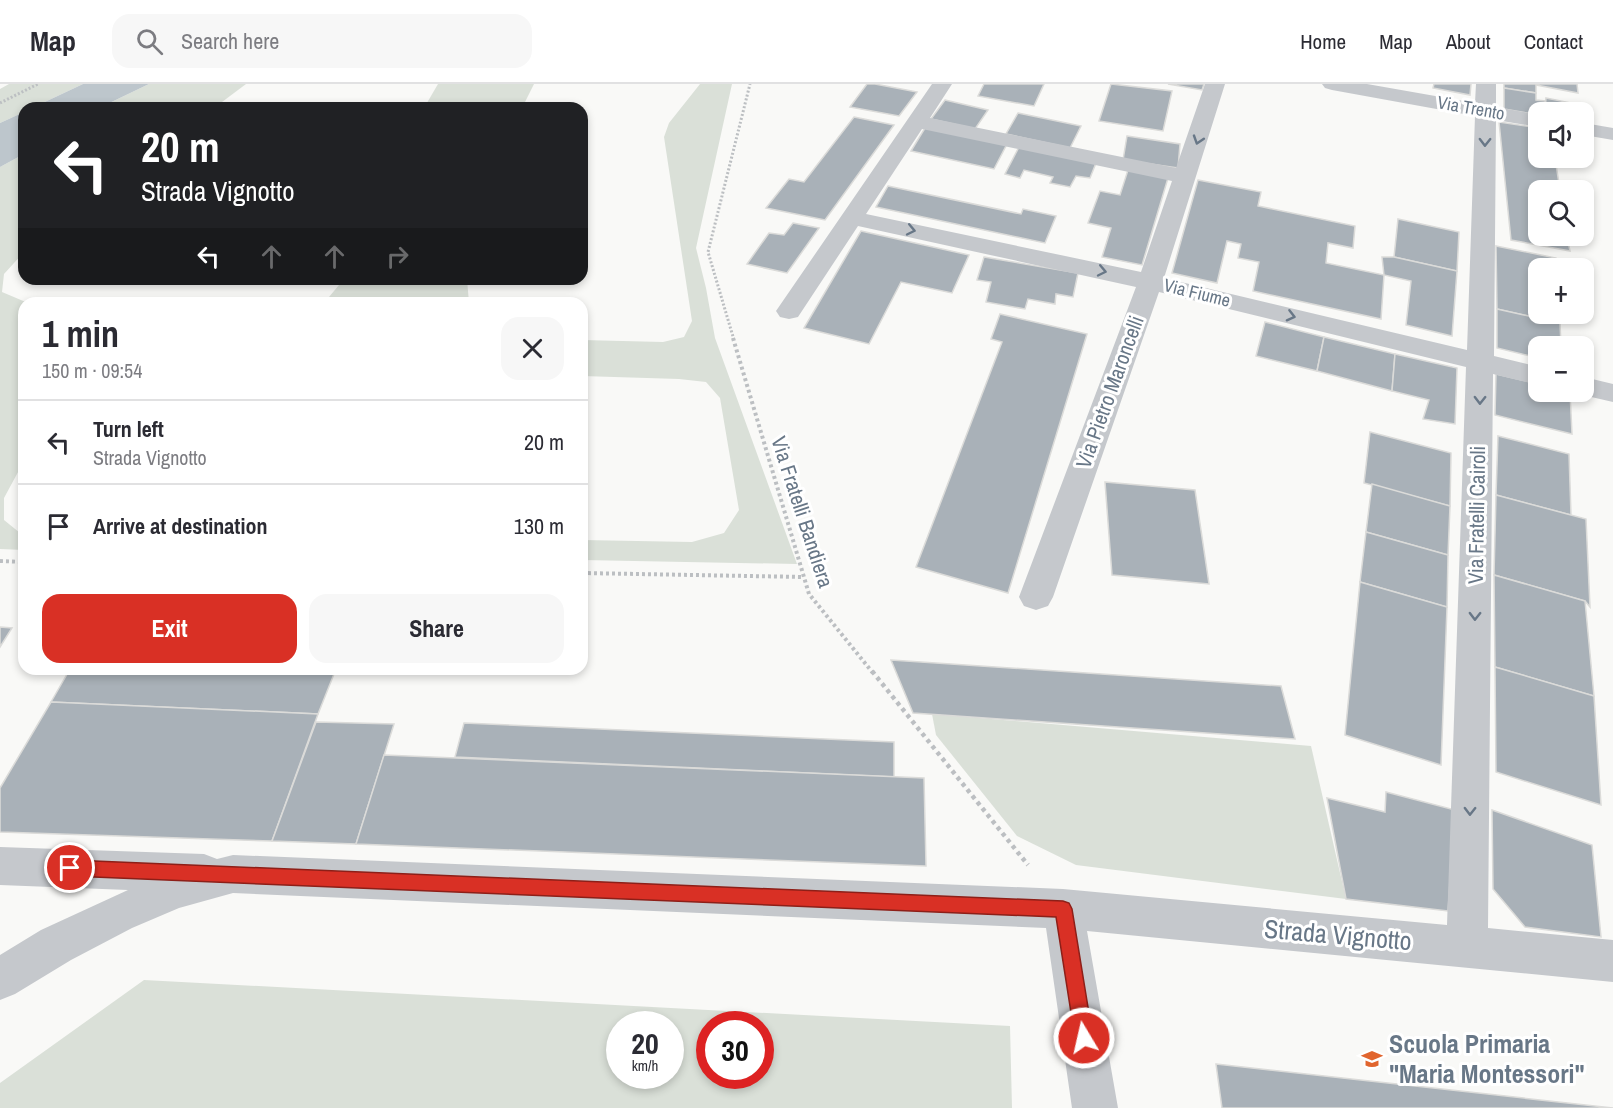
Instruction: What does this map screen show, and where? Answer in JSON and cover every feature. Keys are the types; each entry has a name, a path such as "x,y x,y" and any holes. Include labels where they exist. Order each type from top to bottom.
{"street":[{"path":"789,311 854,218 942,84"},
{"name":"Via Pietro Maroncelli","path":"1036,597 1150,282 1215,84"},
{"name":"Via Trento","path":"1332,84 1486,97 1528,116"},
{"name":"Via Fratelli Cairoli","path":"1467,947 1486,97"},
{"path":"918,123 1186,177"},
{"path":"1594,131 1613,134"},
{"name":"Via Fiume","path":"854,218 1150,282 1528,373"},
{"path":"1594,389 1613,393"},
{"name":"Strada Vignotto","path":"0,866 1063,909 1613,961"},
{"name":"Strada Vignotto","path":"0,979 56,945 118,914 177,889 233,874"},
{"path":"1063,909 1095,1108"}],"path":[{"path":"0,103 38,84"},
{"name":"Via Fratelli Bandiera","path":"750,84 708,252 809,594 1063,909"},
{"path":"0,561 18,562"},
{"path":"588,573 804,577"}],"shaded area":[{"path":"9,84 83,84 45,102 18,102 18,115 0,123 0,89"},
{"path":"83,84 149,84 112,102 45,102"},
{"path":"149,84 246,84 222,102 112,102"},
{"path":"438,84 534,84 525,102 428,102"},
{"path":"700,84 732,84 696,248 715,338 797,564 588,560 588,540 692,542 724,533 739,510 720,398 706,382 588,376 588,340 663,342 684,337 692,321 664,137 669,123"},
{"path":"18,115 18,157 0,167 0,123"},
{"path":"18,157 18,259 4,274 2,292 18,299 18,472 4,498 4,520 18,531 18,550 0,549 0,167"},
{"path":"339,285 468,285 468,297 329,297"},
{"path":"932,714 1311,746 1346,899 1076,865 1017,836 936,735"},
{"path":"144,980 728,1011 696,1011 696,1089 774,1089 774,1013 1010,1026 1012,1108 0,1108 0,1083"}],"building":[{"path":"867,84 917,92 899,116 850,107"},
{"path":"984,84 1044,84 1034,106 978,96"},
{"path":"1111,84 1172,91 1163,131 1099,121"},
{"path":"1168,84 1204,84 1202,90"},
{"path":"1434,84 1471,84 1470,95 1433,88"},
{"path":"1504,84 1577,84 1578,93 1536,85 1536,93 1504,88"},
{"path":"1504,88 1536,93 1536,100 1545,101 1528,102 1528,113 1504,109"},
{"path":"1546,98 1566,102 1546,102"},
{"path":"945,100 988,110 975,129 931,119"},
{"path":"1018,113 1081,126 1070,148 1006,134"},
{"path":"854,117 894,125 825,220 766,208 789,179 804,182"},
{"path":"1499,122 1528,126 1528,168 1557,168 1558,180 1528,180 1528,243 1511,240"},
{"path":"925,128 1007,144 994,169 911,151"},
{"path":"1127,136 1180,144 1178,168 1123,160"},
{"path":"1019,147 1096,163 1090,178 1076,176 1070,187 1050,183 1053,177 1024,170 1020,178 1005,174"},
{"path":"1128,170 1168,178 1142,265 1102,257 1111,228 1088,223 1100,191 1120,195"},
{"path":"1198,180 1261,192 1258,206 1355,226 1353,248 1328,243 1326,263 1384,275 1381,319 1253,291 1259,262 1238,258 1241,244 1227,241 1217,283 1172,273"},
{"path":"888,186 1021,214 1023,209 1056,216 1045,243 876,207"},
{"path":"1398,219 1459,232 1457,271 1394,257"},
{"path":"793,223 819,228 787,273 747,264 769,233 784,235"},
{"path":"861,231 969,255 952,293 901,282 869,344 804,328"},
{"path":"1496,246 1556,258 1528,258 1528,316 1497,309"},
{"path":"1543,246 1569,246 1570,251"},
{"path":"984,257 1078,273 1073,297 1056,294 1055,304 1028,299 1025,309 986,302 991,282 977,280"},
{"path":"1382,257 1394,257 1457,271 1452,336 1406,325 1411,281 1384,275"},
{"path":"1497,309 1528,316 1528,324 1560,324 1561,336 1528,336 1528,355 1497,348"},
{"path":"1000,314 1087,334 1008,593 916,567 1002,342 991,339"},
{"path":"1265,322 1324,337 1317,371 1256,356"},
{"path":"1324,337 1395,354 1392,391 1317,371"},
{"path":"1395,354 1457,368 1455,424 1423,419 1429,400 1392,391"},
{"path":"1496,374 1528,381 1528,402 1570,402 1572,434 1495,415"},
{"path":"1370,432 1451,453 1450,506 1364,483"},
{"path":"1498,436 1569,454 1571,515 1496,495"},
{"path":"1105,482 1195,490 1209,584 1112,575"},
{"path":"1372,484 1450,506 1448,555 1366,532"},
{"path":"1496,495 1586,519 1590,607 1585,601 1494,575"},
{"path":"1366,532 1448,555 1447,607 1360,582"},
{"path":"1494,575 1585,601 1594,696 1495,667"},
{"path":"1360,582 1447,607 1441,765 1345,735"},
{"path":"0,627 12,628 0,647"},
{"path":"891,660 1281,686 1295,739 913,713"},
{"path":"1495,667 1594,696 1601,805 1496,772"},
{"path":"67,675 334,675 318,714 51,702"},
{"path":"51,702 318,714 272,841 0,832 0,788"},
{"path":"316,722 394,724 356,844 272,841"},
{"path":"464,723 894,742 894,777 455,757"},
{"path":"384,755 924,778 926,866 356,844"},
{"path":"1386,792 1455,810 1448,911 1346,899 1327,798 1385,812"},
{"path":"1492,810 1592,845 1601,937 1525,927 1493,889"},
{"path":"1216,1064 1613,1108 1222,1108"}],"place":[{"name":"Scuola Primaria \"Maria Montessori\"","path":"1372,1059"}],"route":[{"path":"70,868 1063,909 1084,1038"}]}
